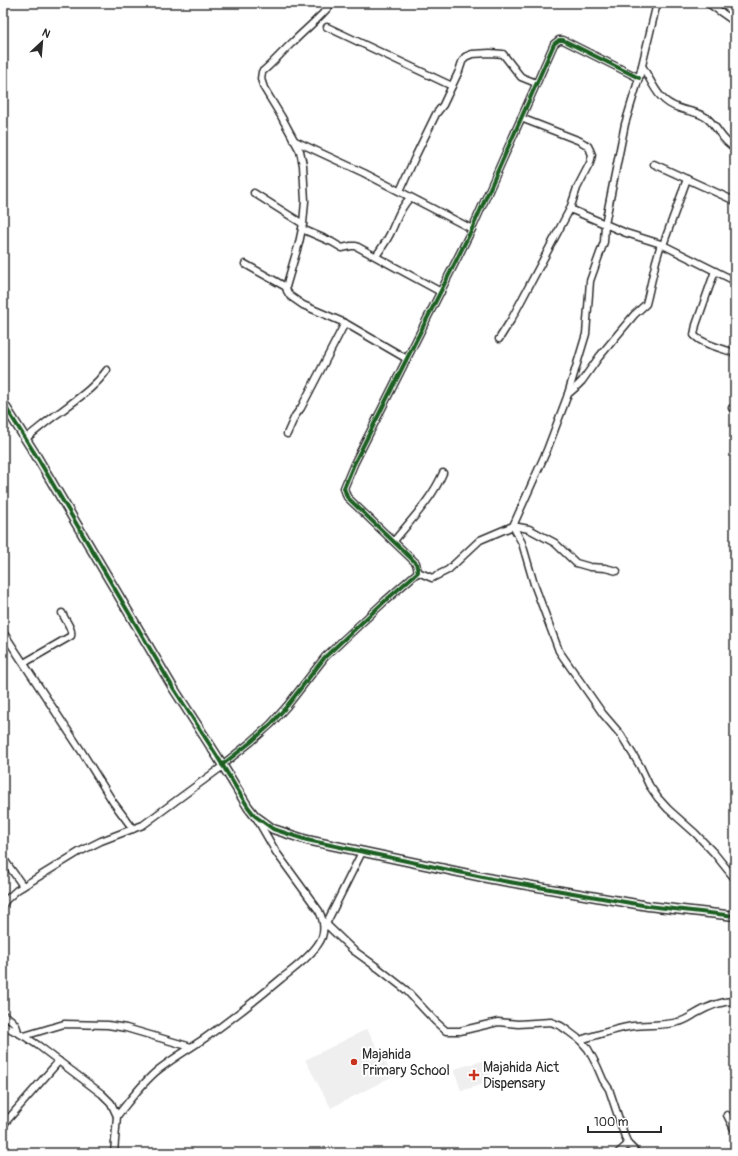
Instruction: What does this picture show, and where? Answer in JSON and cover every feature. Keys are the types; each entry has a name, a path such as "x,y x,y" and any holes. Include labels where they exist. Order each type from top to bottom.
{"street":[{"path":"286,287 299,243 302,226 305,201 303,165 300,152 264,88 261,79 262,72 324,13 332,3"},
{"path":"656,3 639,78 625,124 605,224 604,242 590,280 586,334 568,394 547,450 514,526 522,543 534,584 560,651 603,714 621,735 658,798 695,833 714,853 735,879"},
{"path":"708,3 735,22"},
{"path":"327,27 452,86"},
{"path":"418,572 416,563 347,497 344,488 354,464 472,229 554,44 559,40 563,40 639,78"},
{"path":"400,192 409,170 436,114 443,105 465,57 472,54 503,54 521,77 536,83"},
{"path":"642,66 660,97 678,108 700,114 707,119 729,145 735,148"},
{"path":"499,339 511,320 570,210 577,188 590,163 592,155 588,146 580,141 521,118"},
{"path":"293,140 364,173 472,229"},
{"path":"654,164 735,202"},
{"path":"568,394 582,381 599,357 634,315 646,304 656,260 687,179"},
{"path":"254,193 302,226 342,248 356,246 441,292"},
{"path":"376,256 390,233 397,216 410,198"},
{"path":"570,210 626,233 662,245 735,280"},
{"path":"245,264 286,287 290,296 303,305 345,323 407,359"},
{"path":"715,271 696,325 694,335 697,339 735,353"},
{"path":"287,434 295,416 301,408 345,323"},
{"path":"25,439 90,389 107,370"},
{"path":"3,406 25,439 172,686 255,816 276,852 319,911 325,927 406,990 446,1031 460,1031 498,1022 518,1024 551,1022 561,1026 580,1040 588,1049 609,1089 628,1144 636,1153"},
{"path":"394,541 427,500 443,473"},
{"path":"418,572 432,578 448,570 480,540 514,526 529,529 555,543 576,563 590,567 605,568 617,571"},
{"path":"3,905 6,900 23,886 79,852 101,841 142,825 251,742 271,724 287,706 325,657 418,572"},
{"path":"24,663 71,636 71,630 62,614"},
{"path":"3,632 79,746 113,802 133,829"},
{"path":"255,816 273,829 307,840 362,852 492,879 648,906 735,916"},
{"path":"117,1116 145,1082 158,1070 243,1010 293,969 318,945 325,927 362,852"},
{"path":"3,858 23,886"},
{"path":"580,1040 620,1028 680,1022 716,1004 735,1001"},
{"path":"3,1015 11,1019 16,1024 18,1033"},
{"path":"24,1036 64,1024 108,1025 126,1028 190,1047"},
{"path":"3,1025 40,1046 107,1098 117,1116 114,1153"},
{"path":"3,1125 59,1061"},
{"path":"727,1115 735,1131"},
{"path":"618,1153 628,1144"}],"shaded area":[{"path":"367,1029 393,1076 331,1108 305,1060"},
{"name":"Majahida Aict Dispensary","path":"486,1060 493,1081 461,1091 454,1069"}],"cycle path":[{"path":"222,765 271,724 325,657 418,572 416,563 347,497 344,488 354,464 472,229 554,44 559,40 563,40 639,78"},
{"path":"3,403 37,457 172,686 248,807 255,816 273,829 307,840 492,879 648,906 735,916"}],"place":[{"name":"Majahida Primary School","path":"354,1062"},
{"name":"Majahida Aict Dispensary","path":"474,1075"}]}
